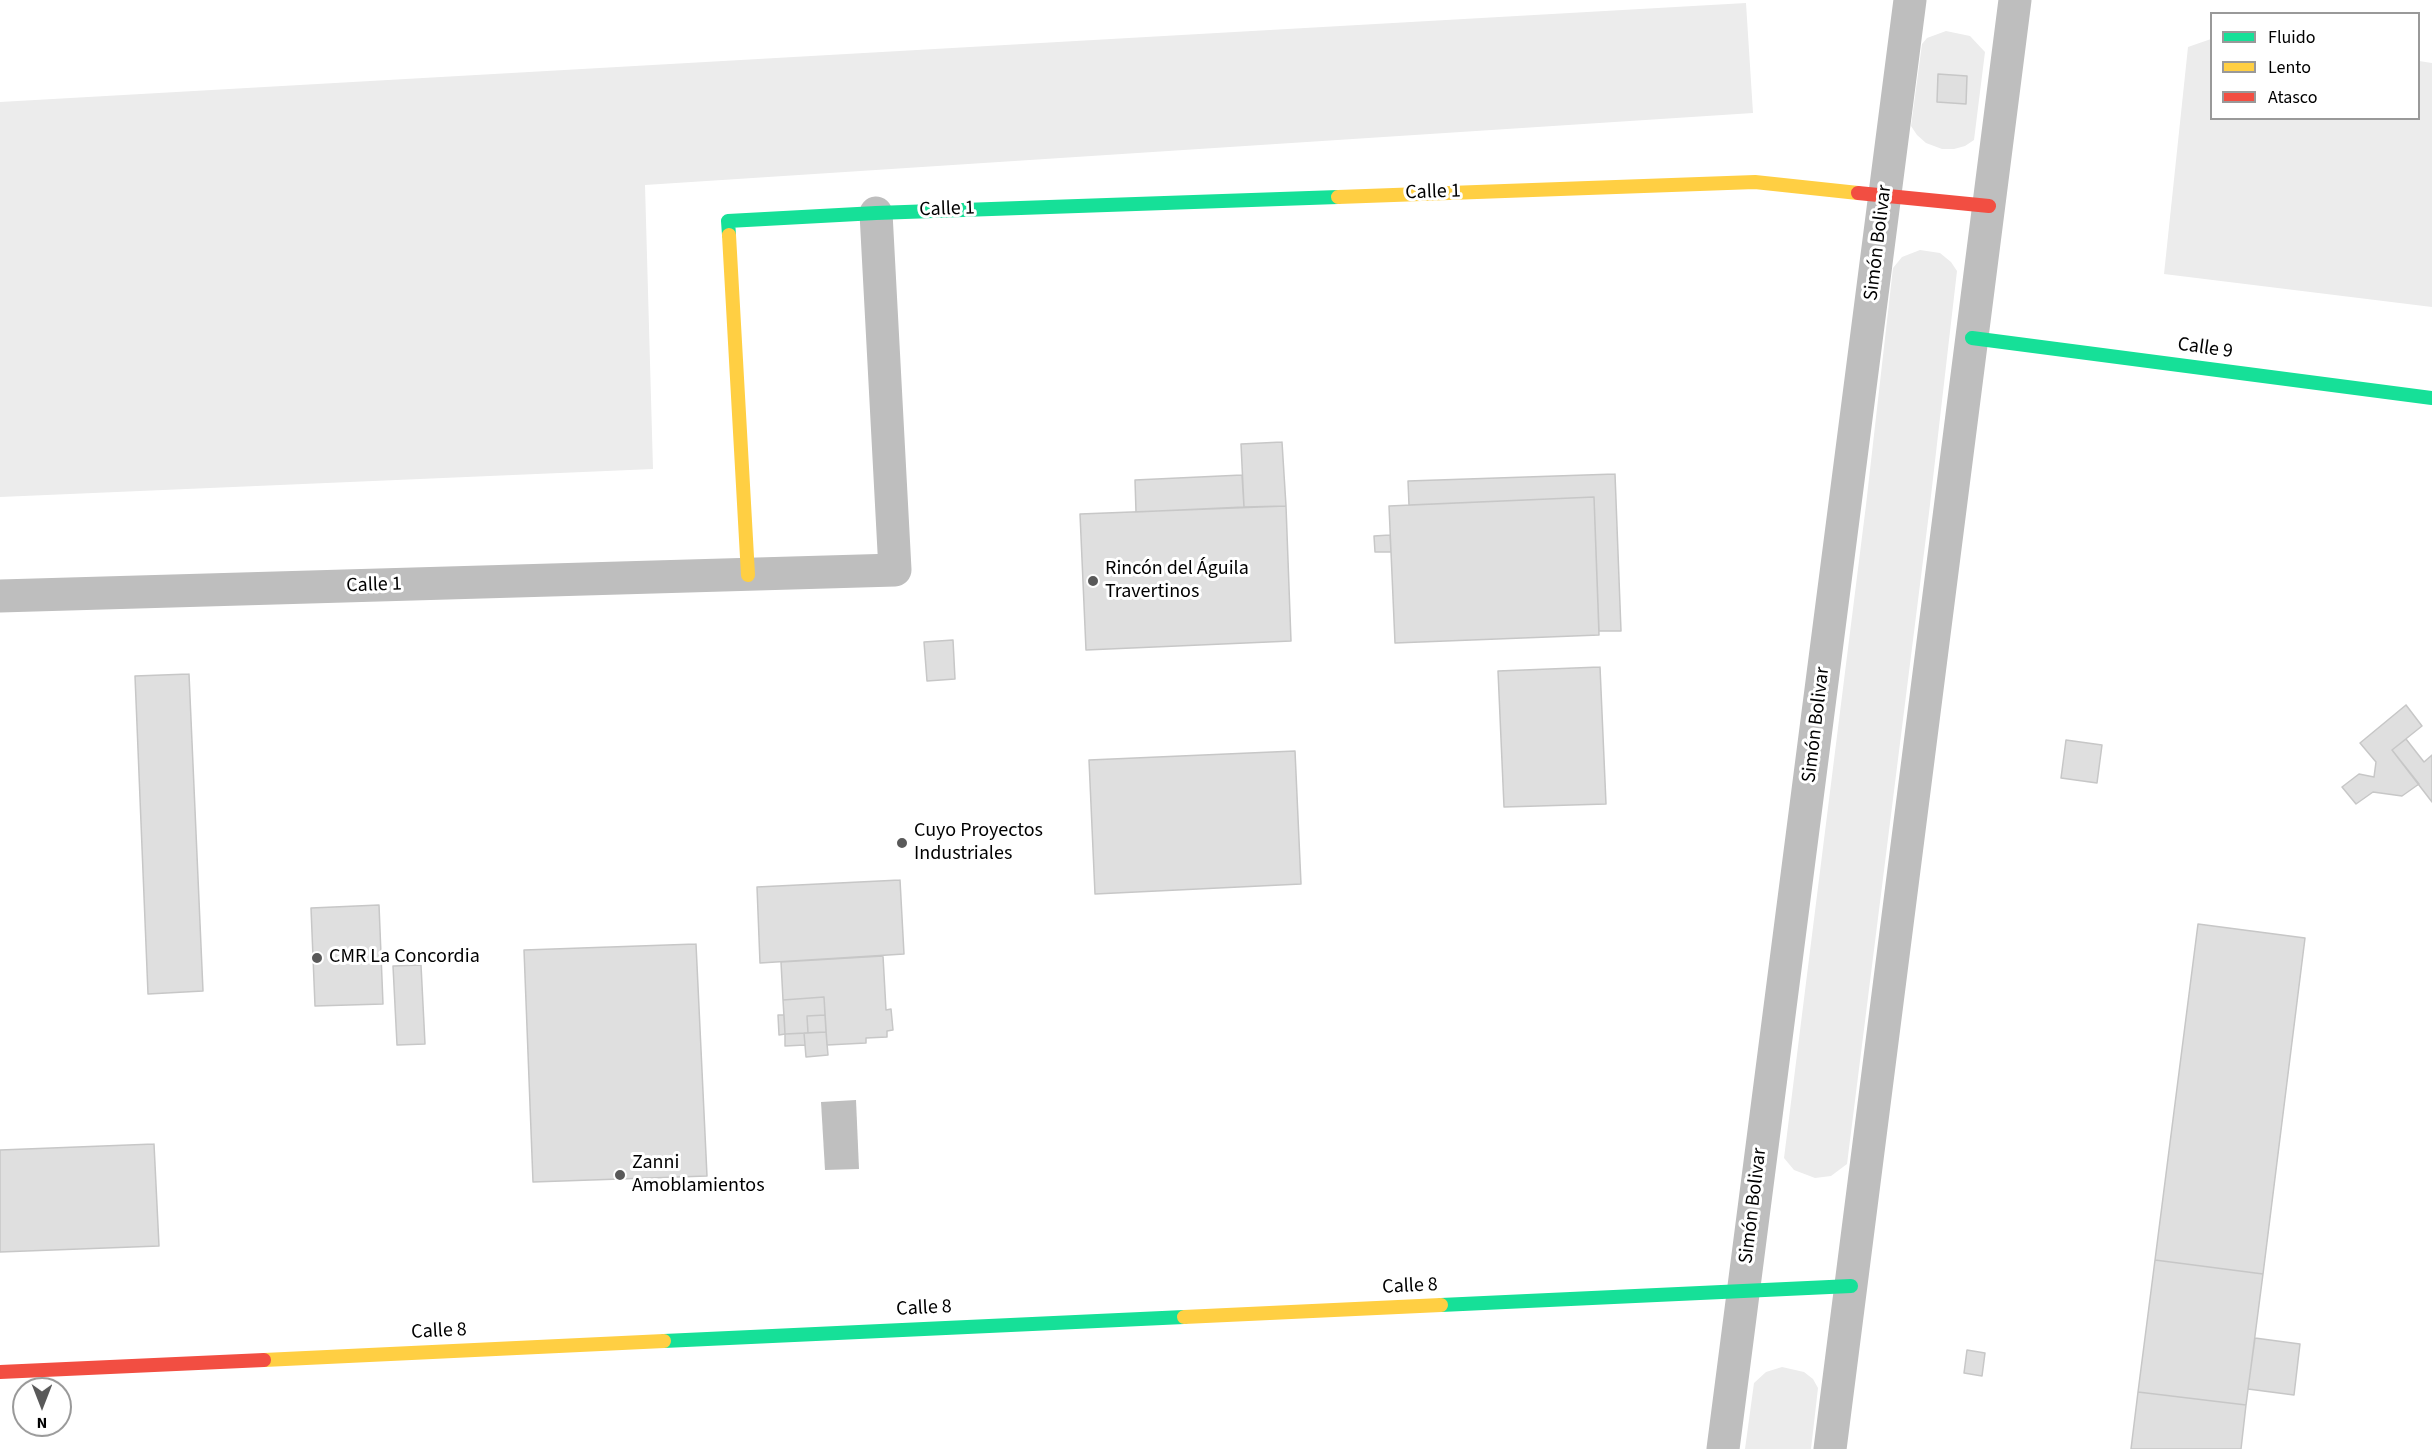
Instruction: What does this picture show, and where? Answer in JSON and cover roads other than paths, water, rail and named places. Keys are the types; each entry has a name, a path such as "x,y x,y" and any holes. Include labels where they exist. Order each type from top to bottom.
{"street":[{"name":"Simón Bolivar","path":"1722,1449 1911,0"},
{"path":"1830,1449 2015,0"},
{"name":"Calle 1","path":"748,575 728,221 876,213 1755,182 1989,206"},
{"name":"Calle 1","path":"0,596 895,570 876,213"},
{"name":"Calle 9","path":"1972,338 2432,398"},
{"name":"Calle 8","path":"0,1372 1851,1286"}],"place":[{"name":"Rincón del Águila Travertinos","path":"1093,581"},
{"name":"Cuyo Proyectos Industriales","path":"902,843"},
{"name":"CMR La Concordia","path":"317,958"},
{"name":"Zanni Amoblamientos","path":"620,1175"}]}
